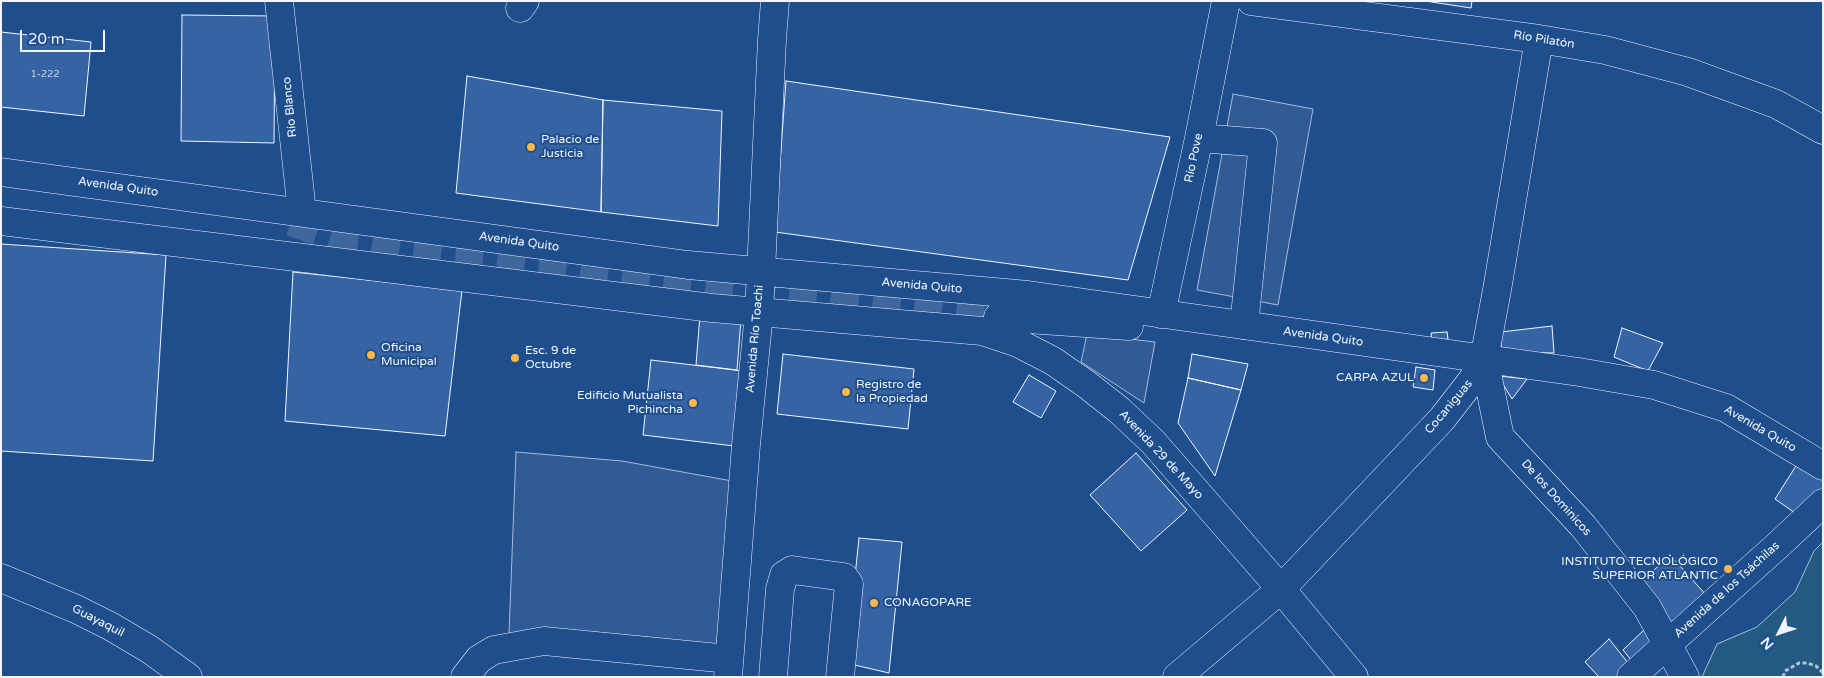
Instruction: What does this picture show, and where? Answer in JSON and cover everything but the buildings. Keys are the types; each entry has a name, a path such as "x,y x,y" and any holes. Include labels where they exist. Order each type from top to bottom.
{"main road":[{"name":"Río Blanco","path":"279,1 294,225"},
{"name":"Avenida Río Toachi","path":"728,668 759,313 775,1"},
{"name":"Río Pove","path":"1161,314 1226,1"},
{"name":"Río Pilatón","path":"1251,1 1539,39 1604,50 1688,72 1776,104 1823,130"},
{"name":"Cocaniguas","path":"1176,677 1281,589 1442,419 1473,379 1484,359 1539,39"},
{"path":"1152,442 1123,399 1104,381 1080,364 1002,318 1216,332 1250,326 1263,143 1198,138"},
{"name":"Avenida Quito","path":"1,172 135,189 294,225 760,272 1028,295 1484,359 1654,385 1726,408 1823,466"},
{"path":"1,221 759,313"},
{"path":"132,238 173,227 294,225"},
{"name":"Avenida 29 de Mayo","path":"759,313 982,331 1018,342 1053,361 1119,410 1152,442 1281,589 1354,677"},
{"name":"De los Dominicos","path":"1484,359 1500,437 1582,526 1647,607 1685,677"},
{"name":"Avenida de los Tsáchilas","path":"1631,677 1823,503"},
{"path":"773,677 780,589 784,575 792,570 844,577 849,584 840,677"},
{"name":"Guayaquil","path":"1,578 76,609 110,626 149,649 188,677"},
{"path":"465,677 479,659 494,650 544,641 728,668"}],"path":[{"path":"1782,677 1786,671 1799,663 1816,666 1823,673"}],"shaded area":[{"path":"1233,94 1313,109 1278,305 1197,290"},
{"path":"1087,334 1155,342 1144,403 1081,362"},
{"path":"516,452 622,461 732,481 716,652 509,634"},
{"path":"1823,542 1823,677 1702,677 1717,644 1757,627 1795,592 1814,551"}],"tunnel":[{"path":"291,222 331,236 998,317"}],"place":[{"name":"Palacio de Justicia","path":"531,147"},
{"name":"Oficina Municipal","path":"371,355"},
{"name":"Esc. 9 de Octubre","path":"515,358"},
{"name":"CARPA AZUL","path":"1424,378"},
{"name":"Registro de la Propiedad","path":"846,392"},
{"name":"Edificio Mutualista Pichincha","path":"693,403"},
{"name":"INSTITUTO TECNOLÓGICO SUPERIOR ATLANTIC","path":"1728,569"},
{"name":"CONAGOPARE","path":"874,603"}]}
